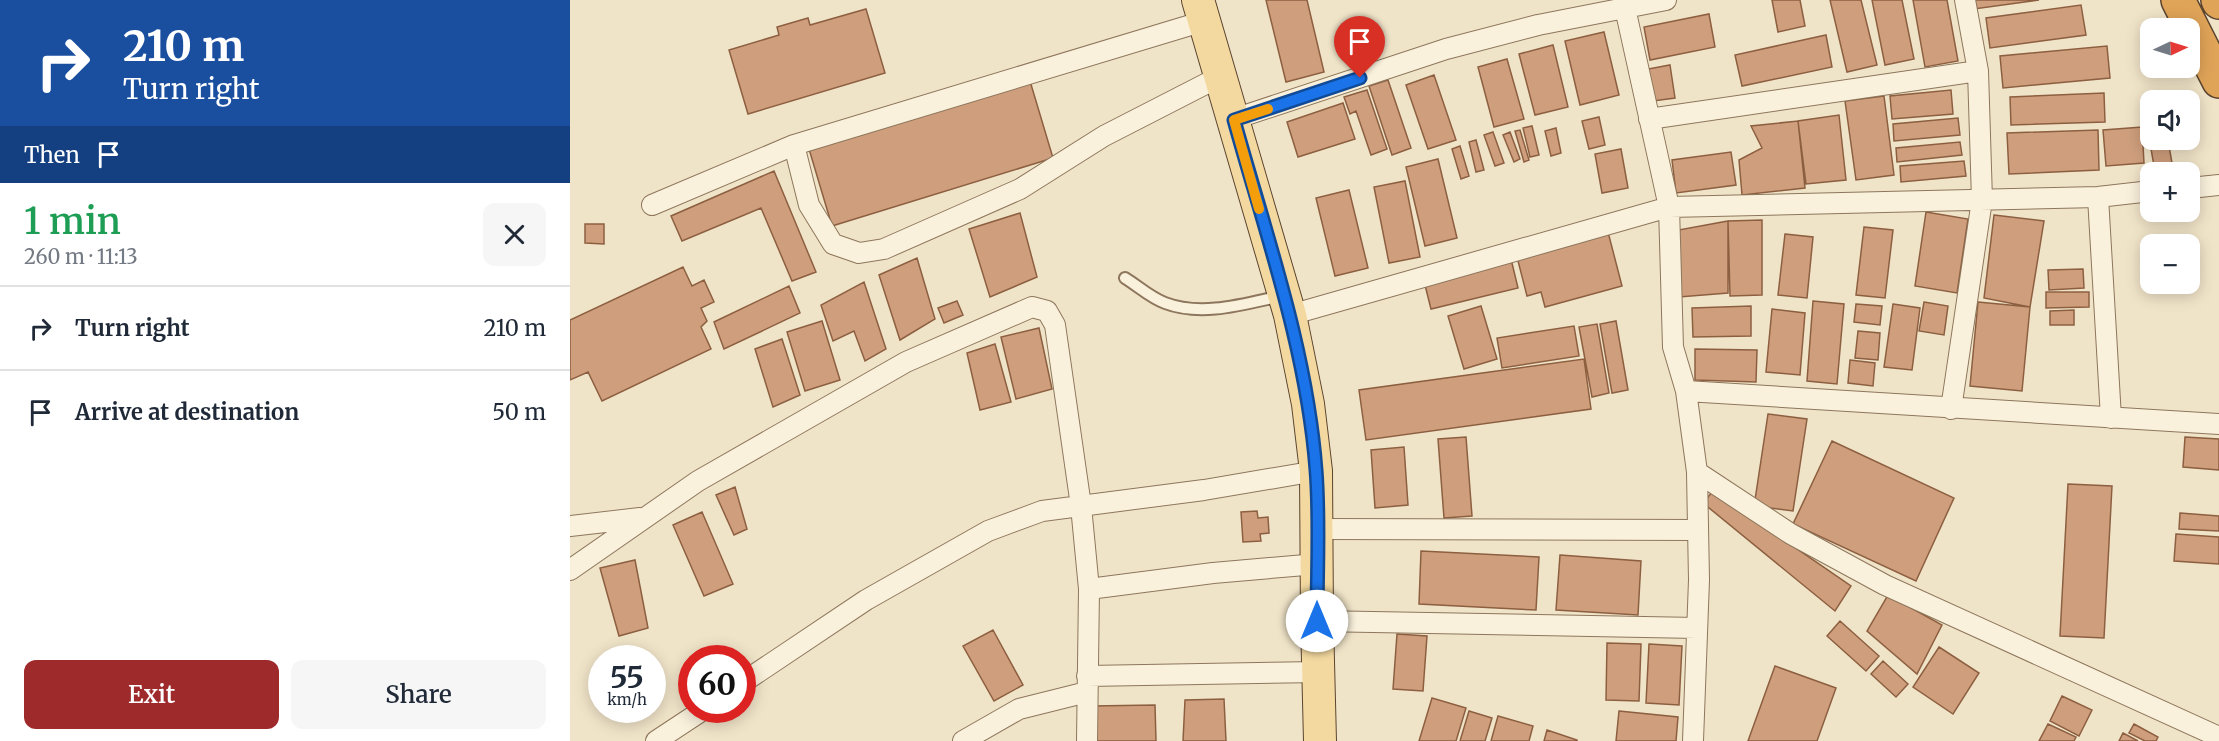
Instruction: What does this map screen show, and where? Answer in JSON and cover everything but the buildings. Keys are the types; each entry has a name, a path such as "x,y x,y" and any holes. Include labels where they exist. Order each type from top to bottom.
{"highway":[{"path":"2178,0 2219,81"}],"main road":[{"path":"1201,10 1287,306 1308,404 1316,471 1320,741"}],"street":[{"path":"1234,120 1446,49 1538,26 1666,0"},
{"path":"1952,409 1982,200 1978,71 1965,0"},
{"path":"1624,8 1669,207 1673,347 1686,391 1697,472 1697,628 1693,741"},
{"path":"652,205 794,145 1201,10"},
{"path":"1649,119 1978,71"},
{"path":"794,145 809,205 833,244 859,253 884,249 1020,189 1104,136 1221,75"},
{"path":"2200,187 2219,185"},
{"path":"1287,306 1669,207 2098,197 2140,192"},
{"path":"2098,197 2112,418"},
{"path":"570,570 643,517 698,481 906,362 1032,307 1047,311 1055,325 1081,506 1089,589 1088,741"},
{"path":"1686,391 2219,424"},
{"path":"756,674 866,600 988,531 1041,511 1204,490 1316,471"},
{"path":"1697,472 1791,534 1885,585 2219,737"},
{"path":"570,526 643,517"},
{"path":"1317,528 1698,530"},
{"path":"1089,589 1213,573 1317,564"},
{"path":"1317,621 1697,628"},
{"path":"963,741 1019,709 1087,684 1320,672"},
{"path":"656,741 683,723"}],"lane":[{"path":"1125,278 1164,303 1182,307 1287,306"}],"slow traffic":[{"path":"1259,209 1234,120 1268,109"}],"route":[{"path":"1317,621 1316,471 1308,404 1290,315 1234,120 1360,78"}]}
